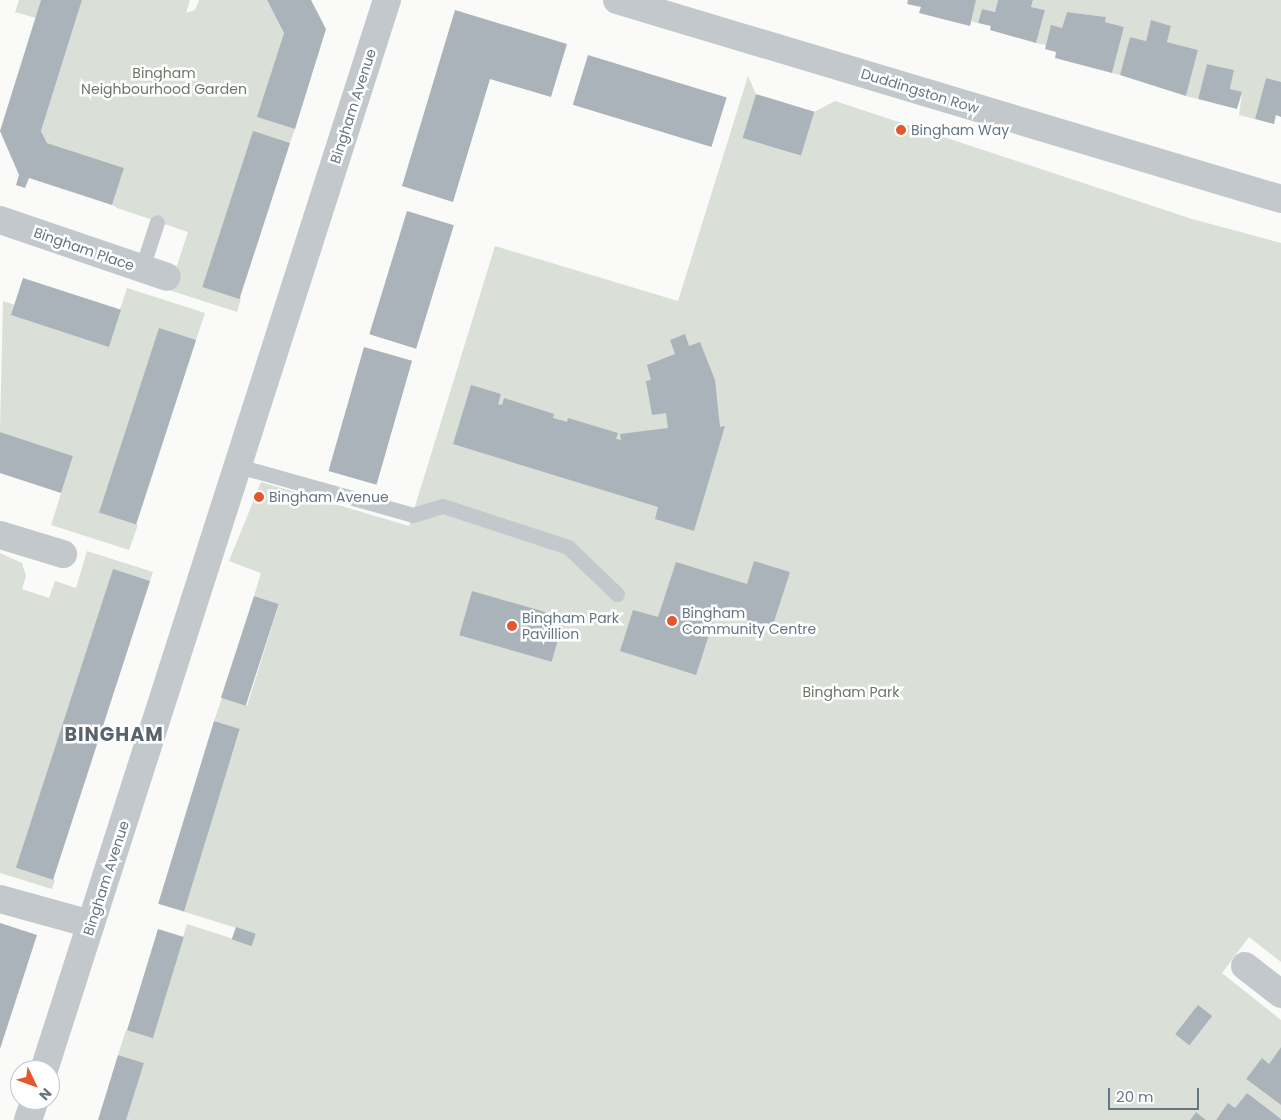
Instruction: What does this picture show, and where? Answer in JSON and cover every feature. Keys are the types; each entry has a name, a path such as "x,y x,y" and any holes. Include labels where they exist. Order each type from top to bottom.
{"street":[{"name":"Bingham Avenue","path":"47,1060 387,0"},
{"name":"Duddingston Row","path":"617,0 1281,199"},
{"name":"Bingham Place","path":"0,220 167,277"},
{"path":"0,535 63,554"},
{"path":"0,899 91,924"},
{"path":"1245,966 1281,994"}],"lane":[{"path":"142,268 158,222"},
{"path":"238,466 413,515 444,506 568,547 617,594"}],"green space":[{"path":"19,0 41,0 36,18 15,12"},
{"name":"Bingham Neighbourhood Garden","path":"82,0 190,0 186,13 195,10 199,0 267,0 284,33 258,117 295,129 290,143 254,132 204,287 241,298 237,312 169,290 188,232 112,205 124,168 47,143 41,131"},
{"path":"976,0 998,0 995,12 982,9 978,23 971,21"},
{"path":"1033,0 1281,0 1281,82 1266,78 1255,119 1239,115 1242,93 1230,89 1234,70 1207,64 1198,99 1186,96 1198,50 1167,42 1171,26 1151,21 1146,41 1130,37 1120,75 1112,73 1124,27 1105,22 1106,17 1067,12 1062,28 1051,26 1046,45 1036,43 1045,10 1031,7"},
{"name":"Bingham Park","path":"748,76 756,94 743,138 800,156 814,112 835,101 1192,219 1281,243 1281,962 1249,937 1222,973 1281,1020 1281,1047 1269,1064 1262,1059 1246,1079 1281,1105 1281,1119 1247,1093 1235,1108 1228,1104 1216,1120 1206,1120 1196,1112 1190,1120 126,1120 144,1063 118,1055 126,1030 152,1038 187,924 252,945 256,934 182,911 240,730 214,721 222,698 247,706 279,604 254,596 261,573 229,561 261,482 409,526 495,246 678,301"},
{"path":"127,288 205,313 196,340 159,329 101,513 138,525 129,550 51,525 73,456 0,432 3,301 15,305 11,315 108,346"},
{"path":"87,551 153,572 150,581 113,570 67,712 18,868 55,880 52,889 0,873 0,553 22,563 26,576 22,589 49,598 55,581 76,588"}],"building":[{"path":"41,0 82,0 41,131 47,143 124,168 112,205 29,178 25,188 16,185 19,175 0,131"},
{"path":"267,0 311,0 326,29 295,129 257,117 284,33"},
{"path":"908,0 976,0 970,26 919,13 921,7 907,4"},
{"path":"998,0 1033,0 1031,7 1045,10 1036,43 990,30 991,26 978,23 982,9 995,12"},
{"path":"455,10 567,44 551,97 490,79 453,202 402,186"},
{"path":"1067,12 1106,17 1105,22 1124,27 1112,73 1055,58 1056,52 1045,49 1051,25 1062,28"},
{"path":"1151,20 1171,26 1167,42 1198,50 1186,96 1120,75 1130,37 1146,41"},
{"path":"588,55 727,97 711,147 573,105"},
{"path":"1207,64 1234,70 1230,89 1242,92 1237,109 1198,99"},
{"path":"1266,78 1281,82 1281,117 1276,115 1274,124 1255,119"},
{"path":"756,94 814,112 801,156 743,138"},
{"path":"253,131 290,143 239,299 202,287"},
{"path":"407,211 454,225 416,349 369,334"},
{"path":"23,278 121,310 109,347 11,315"},
{"path":"159,328 196,340 136,525 99,513"},
{"path":"685,334 689,346 700,342 715,380 720,427 725,426 694,531 655,519 658,507 453,444 471,385 501,394 498,404 502,405 504,398 554,414 553,418 567,422 568,418 618,433 616,439 621,440 620,434 668,428 666,413 652,415 646,381 651,380 647,365 675,354 670,340"},
{"path":"364,347 412,361 377,485 328,471"},
{"path":"0,432 73,456 61,493 0,473"},
{"name":"Bingham Community Centre","path":"754,561 790,572 772,628 717,610 696,675 620,651 633,610 658,617 676,562 747,584"},
{"path":"113,569 150,581 53,880 16,868"},
{"name":"Bingham Park Pavillion","path":"472,591 564,617 552,662 459,635"},
{"path":"254,596 279,604 246,706 221,698"},
{"path":"214,721 240,729 184,912 158,904"},
{"path":"0,923 37,935 0,1049"},
{"path":"236,927 256,934 252,946 232,939"},
{"path":"158,929 184,937 153,1038 127,1030"},
{"path":"1198,1005 1212,1016 1189,1045 1175,1034"},
{"path":"1281,1047 1281,1105 1246,1079 1262,1058 1269,1064"},
{"path":"118,1055 144,1063 126,1120 98,1120"},
{"path":"1247,1093 1281,1120 1216,1120 1228,1103 1235,1108"},
{"path":"1196,1112 1206,1120 1190,1120"}],"place":[{"name":"Bingham Way","path":"901,130"},
{"name":"Bingham Avenue","path":"259,497"},
{"name":"Bingham Community Centre","path":"672,621"},
{"name":"Bingham Park Pavillion","path":"512,626"}],"district":[{"name":"BINGHAM","path":"114,735"}]}
